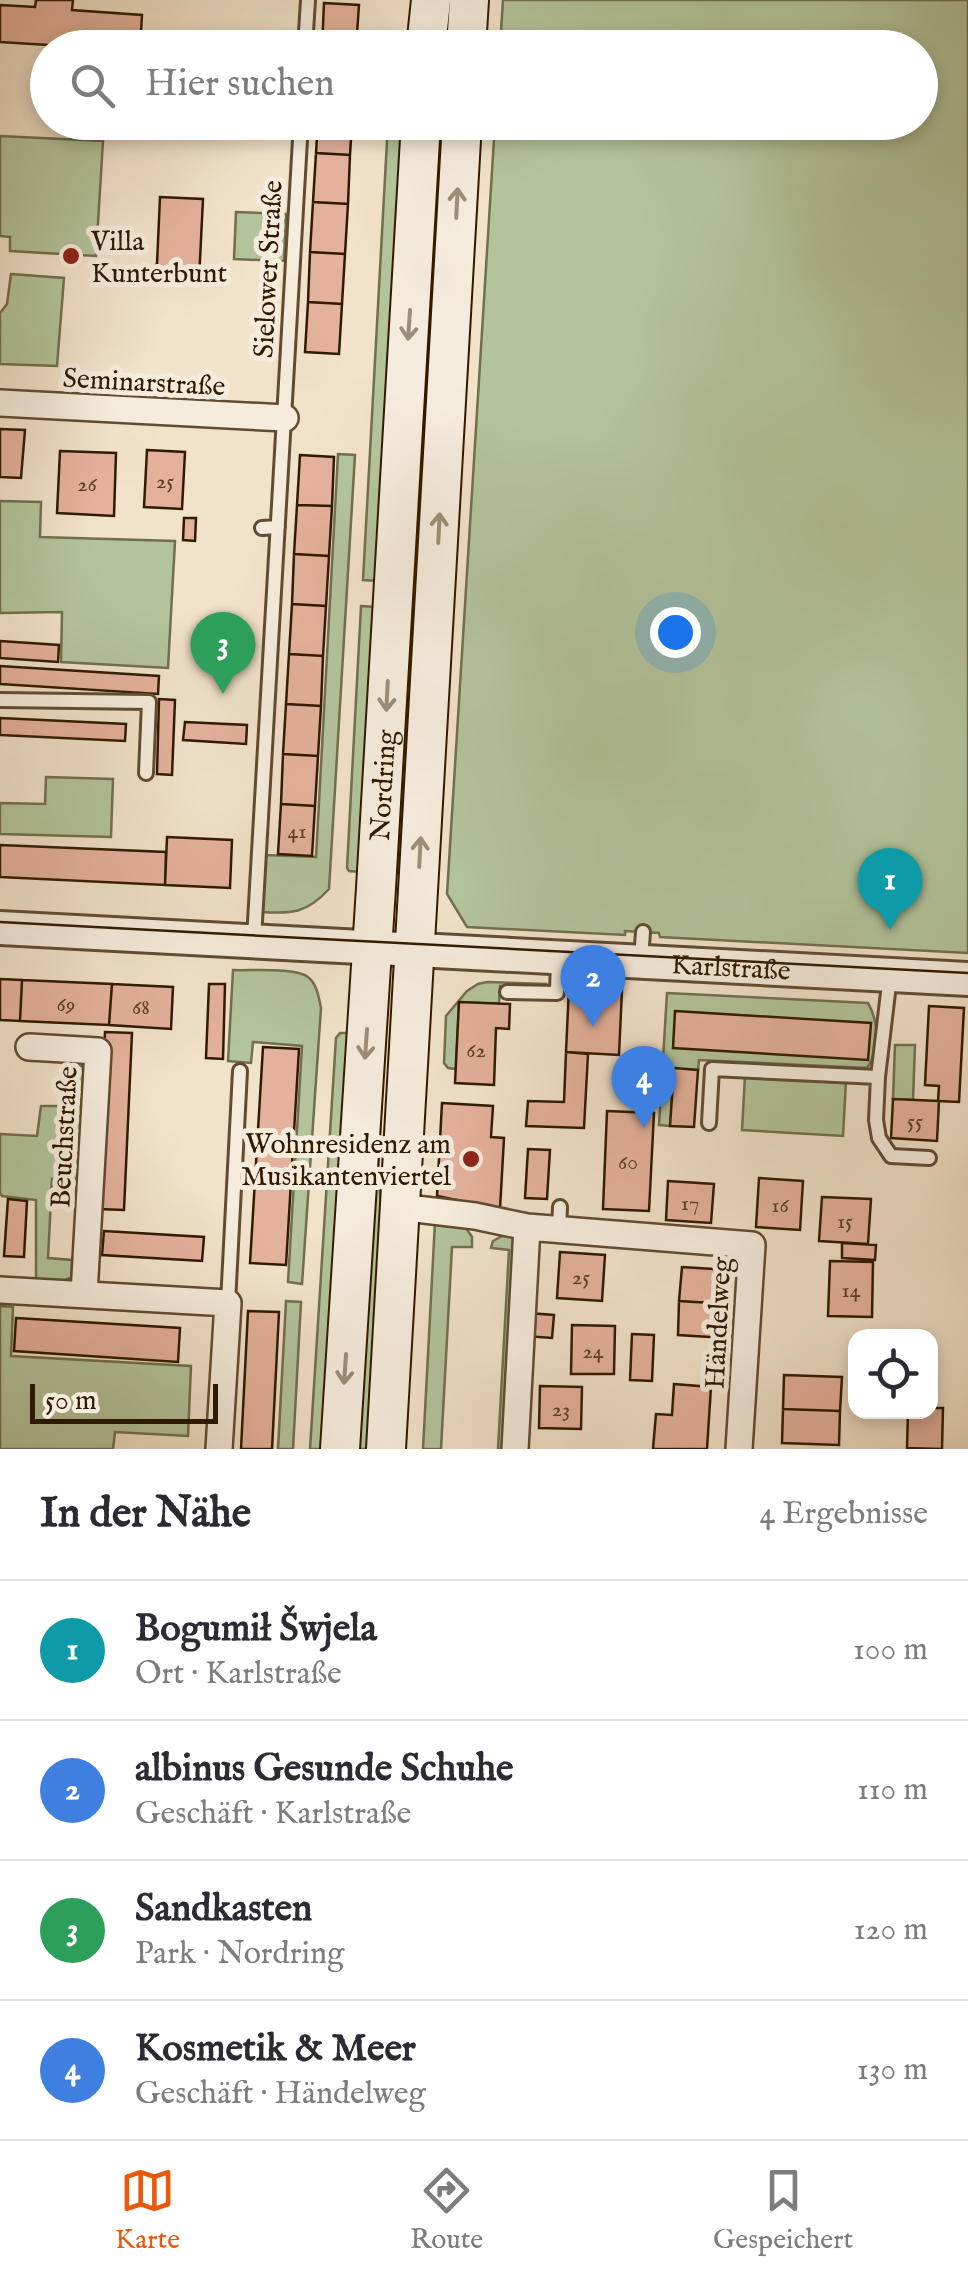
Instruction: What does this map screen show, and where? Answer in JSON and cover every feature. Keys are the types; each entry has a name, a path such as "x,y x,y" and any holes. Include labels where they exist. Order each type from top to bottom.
{"main road":[{"path":"428,30 430,0"},
{"path":"467,30 469,0"},
{"name":"Nordring","path":"340,1449 420,140"},
{"name":"Nordring","path":"386,1449 461,140"}],"street":[{"name":"Seminarstraße","path":"0,403 284,418"},
{"name":"Karlstraße","path":"0,928 558,957 642,947 890,974 968,978"},
{"name":"Beuchstraße","path":"29,1047 98,1052 84,1294"},
{"name":"Händelweg","path":"399,1207 474,1216 527,1228 560,1218 752,1245 739,1449"},
{"path":"515,1449 527,1228"},
{"path":"0,1290 228,1303 219,1449"}],"lane":[{"path":"305,30 308,0"},
{"name":"Sielower Straße","path":"284,418 299,140"},
{"path":"254,942 267,595 278,527 276,467 284,418"},
{"path":"262,528 278,527"},
{"path":"0,700 150,702 146,773"},
{"path":"507,992 557,994 558,957"},
{"path":"890,974 878,1077 879,1138 891,1156 928,1158"},
{"path":"709,1122 712,1069 878,1077"},
{"path":"228,1303 240,1071"}],"green space":[{"path":"503,0 968,0 968,953 660,937 659,933 625,931 625,935 467,927 447,894 494,140 938,140 938,30 501,30"},
{"path":"0,136 103,141 96,256 10,251 10,237 0,236"},
{"path":"387,140 404,140 378,581 363,580"},
{"path":"430,140 450,140 408,873 398,873"},
{"path":"236,212 286,214 284,261 234,259"},
{"path":"11,274 64,278 57,366 0,364 0,313 7,304"},
{"path":"338,454 355,455 329,889 298,910 262,912 264,855 316,857"},
{"path":"0,501 41,502 40,537 175,541 168,668 61,662 62,612 0,613"},
{"path":"361,606 376,607 360,872 347,868"},
{"path":"46,777 113,779 111,837 0,834 0,803 45,804"},
{"path":"233,970 302,974 314,983 321,1008 302,1284 288,1282 302,1046 253,1042 251,1063 228,1061"},
{"path":"487,982 546,987 500,986 499,1004 459,1002 456,1069 448,1068 444,1063 446,1016 467,991"},
{"path":"667,993 868,1003 876,1027 874,1053 867,1068 699,1060 698,1070 674,1069 670,1126 659,1125"},
{"path":"347,1033 351,1039 326,1449 310,1449 336,1038"},
{"path":"385,1034 378,1174 384,1232 374,1449 354,1449"},
{"path":"895,1045 915,1045 913,1100 893,1099"},
{"path":"81,1065 90,1073 84,1179 52,1179 48,1258 72,1260 72,1277 61,1282 36,1280 36,1200 0,1193 0,1134 37,1136 41,1106 70,1106 71,1072"},
{"path":"745,1076 846,1081 843,1136 742,1130"},
{"path":"435,1222 466,1228 472,1237 472,1247 452,1247 441,1449 423,1449"},
{"path":"512,1236 520,1242 508,1449 498,1449 509,1250 491,1248 493,1241"},
{"path":"286,1301 301,1302 293,1449 278,1449"},
{"path":"0,1306 13,1307 11,1356 191,1366 188,1436 115,1432 113,1449 0,1449"}],"building":[{"path":"36,0 73,0 72,10 142,15 141,30 30,30 30,44 0,42 0,5 35,7"},
{"path":"324,3 359,5 357,30 323,30"},
{"path":"317,140 351,140 350,155 316,153"},
{"path":"316,153 350,155 348,204 313,202"},
{"path":"160,197 203,199 199,280 169,279 156,284 150,278 150,269 157,264"},
{"path":"313,202 348,204 345,254 310,252"},
{"path":"310,252 345,254 342,304 308,302"},
{"path":"308,302 342,304 339,354 305,352"},
{"path":"0,429 25,430 21,478 0,477"},
{"path":"147,450 185,452 182,509 144,507"},
{"path":"60,451 116,453 114,516 57,513"},
{"path":"300,455 334,457 332,506 297,505"},
{"path":"297,505 332,506 329,556 294,554"},
{"path":"184,518 196,518 195,541 183,540"},
{"path":"294,554 329,556 326,606 292,604"},
{"path":"292,604 326,606 323,656 289,654"},
{"path":"0,641 59,645 58,662 0,658"},
{"path":"289,654 323,656 321,706 286,704"},
{"path":"0,666 159,676 158,694 0,684"},
{"path":"159,699 175,700 172,775 157,774"},
{"path":"286,704 321,706 318,756 283,754"},
{"path":"0,718 126,724 125,741 0,735"},
{"path":"185,722 247,725 246,744 183,740"},
{"path":"283,754 318,756 315,806 281,804"},
{"path":"281,804 315,806 312,856 278,854"},
{"path":"167,837 232,840 230,888 165,885"},
{"path":"0,845 166,852 165,885 0,877"},
{"path":"0,979 22,980 20,1021 0,1020"},
{"path":"22,980 112,984 109,1025 20,1021"},
{"path":"112,984 173,987 171,1029 109,1025"},
{"path":"209,984 225,984 223,1059 206,1058"},
{"path":"569,987 622,990 619,1055 566,1052"},
{"path":"459,1002 510,1004 509,1029 496,1028 494,1085 455,1083"},
{"path":"929,1006 964,1008 959,1102 938,1101 939,1086 925,1085"},
{"path":"675,1011 871,1023 868,1060 673,1048"},
{"path":"105,1032 132,1033 124,1210 97,1209"},
{"path":"263,1047 299,1049 286,1265 250,1263"},
{"path":"566,1052 588,1054 584,1128 526,1126 528,1101 564,1102"},
{"path":"674,1068 698,1070 694,1127 670,1126"},
{"path":"893,1099 939,1101 937,1141 891,1138"},
{"name":"Wohnresidenz am Musikantenviertel","path":"442,1103 493,1106 491,1137 504,1138 500,1209 437,1196"},
{"path":"607,1111 654,1113 649,1211 603,1209"},
{"path":"528,1149 550,1150 547,1199 525,1198"},
{"path":"759,1178 803,1181 800,1230 756,1227"},
{"path":"668,1181 714,1184 711,1223 666,1220"},
{"path":"822,1197 871,1199 868,1244 819,1241"},
{"path":"8,1199 27,1201 24,1257 4,1256"},
{"path":"104,1231 204,1237 202,1261 102,1255"},
{"path":"842,1243 876,1245 875,1260 842,1258"},
{"path":"560,1252 605,1255 602,1301 557,1298"},
{"path":"830,1261 873,1262 872,1317 828,1316"},
{"path":"682,1267 729,1270 728,1304 679,1301"},
{"path":"679,1301 728,1304 725,1338 678,1335"},
{"path":"248,1311 279,1312 272,1449 241,1449"},
{"path":"528,1313 554,1315 552,1338 526,1336"},
{"path":"16,1318 180,1328 178,1362 14,1351"},
{"path":"572,1325 615,1326 614,1374 571,1374"},
{"path":"632,1334 654,1335 652,1381 630,1380"},
{"path":"784,1375 842,1377 840,1411 783,1409"},
{"path":"674,1384 711,1387 707,1449 653,1449 656,1414 672,1415"},
{"path":"540,1386 582,1387 581,1429 539,1428"},
{"path":"938,1408 943,1408 942,1449 907,1448 908,1419 938,1419"},
{"path":"783,1409 840,1411 839,1445 782,1443"}],"tram line":[{"path":"0,922 968,973"}],"place":[{"name":"Villa Kunterbunt","path":"71,256"},
{"name":"Sandkasten","path":"223,694"},
{"name":"Bogumił Šwjela","path":"890,930"},
{"name":"albinus Gesunde Schuhe","path":"593,1027"},
{"name":"Kosmetik & Meer","path":"644,1128"},
{"name":"Wohnresidenz am Musikantenviertel","path":"471,1159"}]}
